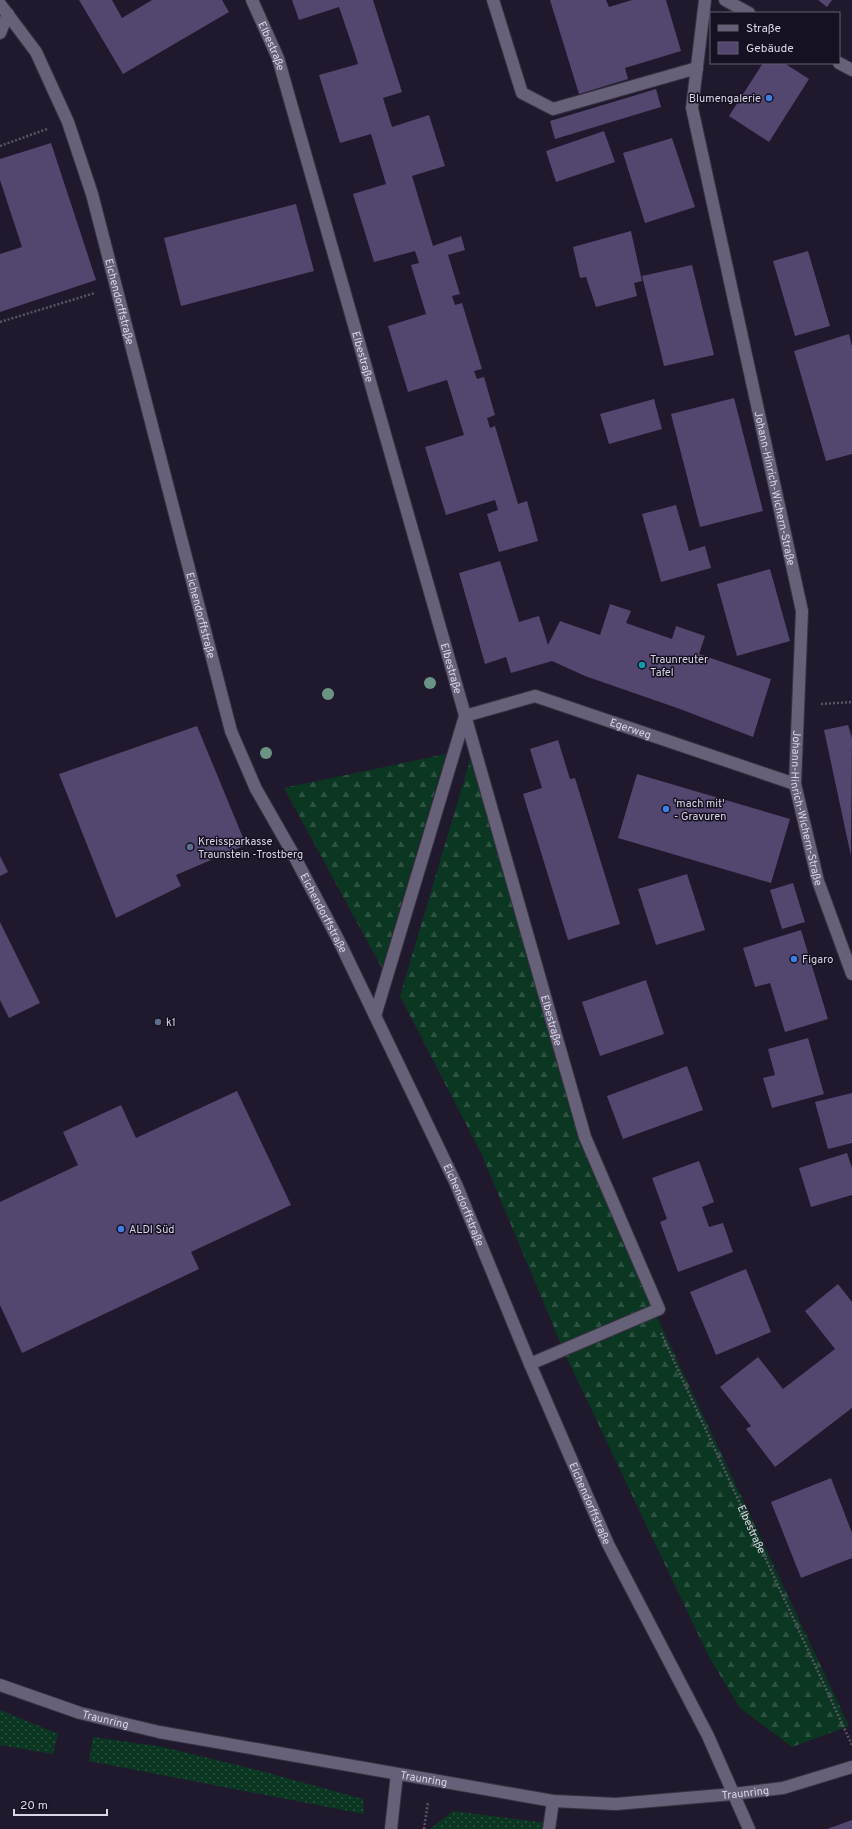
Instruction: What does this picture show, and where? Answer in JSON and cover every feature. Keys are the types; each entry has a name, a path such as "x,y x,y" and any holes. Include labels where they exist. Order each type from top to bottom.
{"street":[{"name":"Elbestraße","path":"252,0 278,58 585,1137 659,1309 651,1312"},
{"path":"493,0 522,93 553,109 697,68"},
{"name":"Johann-Hinrich-Wichern-Straße","path":"705,0 692,108 802,611 795,784 818,881 852,974"},
{"path":"725,0 747,12"},
{"name":"Eichendorffstraße","path":"0,4 36,52 68,122 92,194 231,731 256,789 292,852 375,1016 456,1184 530,1364 608,1544 708,1736 749,1829"},
{"path":"0,33 8,14"},
{"path":"840,64 852,70"},
{"name":"Egerweg","path":"465,716 535,696 795,784"},
{"path":"375,1016 465,716"},
{"path":"530,1364 651,1312"},
{"name":"Traunring","path":"0,1685 80,1713 159,1732 553,1801 616,1804 734,1794 783,1788 852,1767"},
{"path":"391,1829 397,1774"},
{"path":"549,1829 553,1801"}],"path":[{"path":"0,146 68,122"},
{"path":"0,322 115,287"},
{"path":"798,705 852,702"},
{"name":"Elbestraße","path":"651,1312 852,1746"},
{"path":"424,1829 430,1779"}],"green space":[{"path":"446,754 382,968 284,788"},
{"path":"471,757 581,1140 651,1306 561,1344 481,1153 400,996"},
{"path":"657,1317 849,1726 792,1747 740,1708 709,1657 566,1356"},
{"path":"0,1710 58,1734 53,1754 0,1745"},
{"path":"93,1737 163,1747 257,1770 363,1799 364,1814 89,1761"},
{"path":"453,1811 547,1823 547,1829 430,1829"}],"building":[{"path":"79,0 112,0 122,18 152,0 222,0 229,12 123,74"},
{"path":"292,0 373,0 402,92 383,98 392,127 429,115 445,166 412,176 433,246 461,236 465,250 448,255 460,294 452,296 455,305 462,303 482,369 474,371 477,379 484,377 495,415 487,418 490,428 495,426 518,504 527,501 538,541 499,552 487,514 498,510 495,500 446,515 425,447 464,435 447,380 408,392 388,326 426,314 411,265 419,263 415,251 374,262 353,194 386,184 371,134 340,143 319,75 358,64 355,54 339,7 299,20"},
{"path":"550,0 606,0 609,7 632,0 666,0 681,51 625,68 628,79 579,94"},
{"path":"818,0 832,0 827,7"},
{"name":"Blumengalerie","path":"762,64 786,64 809,79 769,142 729,116"},
{"path":"656,89 661,107 555,139 550,121"},
{"path":"604,131 615,162 556,182 546,151"},
{"path":"672,138 695,207 645,223 623,153"},
{"path":"51,143 96,280 0,312 0,254 22,247 0,180 0,159"},
{"path":"296,204 314,271 181,306 164,238"},
{"path":"631,231 642,281 634,283 637,296 596,307 586,277 580,278 573,247"},
{"path":"808,251 830,326 795,336 773,261"},
{"path":"692,265 714,355 664,366 642,276"},
{"path":"849,334 852,346 852,454 826,461 794,351"},
{"path":"734,398 763,511 700,527 671,414"},
{"path":"654,399 662,429 609,444 600,414"},
{"path":"676,505 689,551 705,546 711,568 661,582 642,514"},
{"path":"500,561 519,622 539,616 548,645 560,621 600,635 610,604 631,611 626,623 672,639 676,626 705,636 699,654 771,679 753,737 680,709 585,676 552,661 511,673 506,657 485,664 459,573"},
{"path":"770,569 790,641 737,656 717,584"},
{"path":"848,725 852,738 851,856 824,730"},
{"path":"197,726 246,845 176,875 181,886 116,918 59,774"},
{"path":"558,740 570,779 575,778 620,924 568,940 523,794 542,788 530,749"},
{"path":"637,774 790,819 771,883 618,838"},
{"path":"0,856 8,872 0,876"},
{"path":"687,874 705,930 656,945 638,889"},
{"path":"793,883 805,922 782,929 770,890"},
{"path":"0,922 40,1003 9,1018 0,1000"},
{"path":"801,930 828,1019 785,1032 770,983 755,987 743,948"},
{"path":"646,980 664,1034 600,1056 582,1002"},
{"path":"808,1038 824,1094 772,1108 763,1078 775,1075 768,1049"},
{"path":"687,1066 703,1110 623,1139 607,1096"},
{"name":"ALDI Süd","path":"237,1091 291,1205 191,1252 199,1269 22,1353 0,1305 0,1202 78,1165 63,1132 121,1105 136,1138"},
{"path":"852,1093 852,1143 828,1149 815,1102"},
{"path":"847,1153 852,1168 852,1195 811,1207 799,1168"},
{"path":"699,1161 714,1202 702,1207 709,1227 723,1223 733,1252 678,1272 660,1222 667,1219 652,1178"},
{"path":"746,1269 771,1332 716,1355 690,1292"},
{"path":"838,1284 852,1302 852,1408 775,1467 746,1429 751,1426 720,1387 758,1357 783,1389 835,1349 805,1311"},
{"path":"831,1478 852,1533 852,1558 801,1578 771,1502"},
{"path":"852,1820 852,1829 827,1829"}],"place":[{"name":"Blumengalerie","path":"769,98"},
{"name":"Traunreuter Tafel","path":"642,665"},
{"name":"'mach mit' - Gravuren","path":"666,809"},
{"name":"Kreissparkasse Traunstein -Trostberg","path":"190,847"},
{"name":"Figaro","path":"794,959"},
{"name":"k1","path":"158,1022"},
{"name":"ALDI Süd","path":"121,1229"}]}
